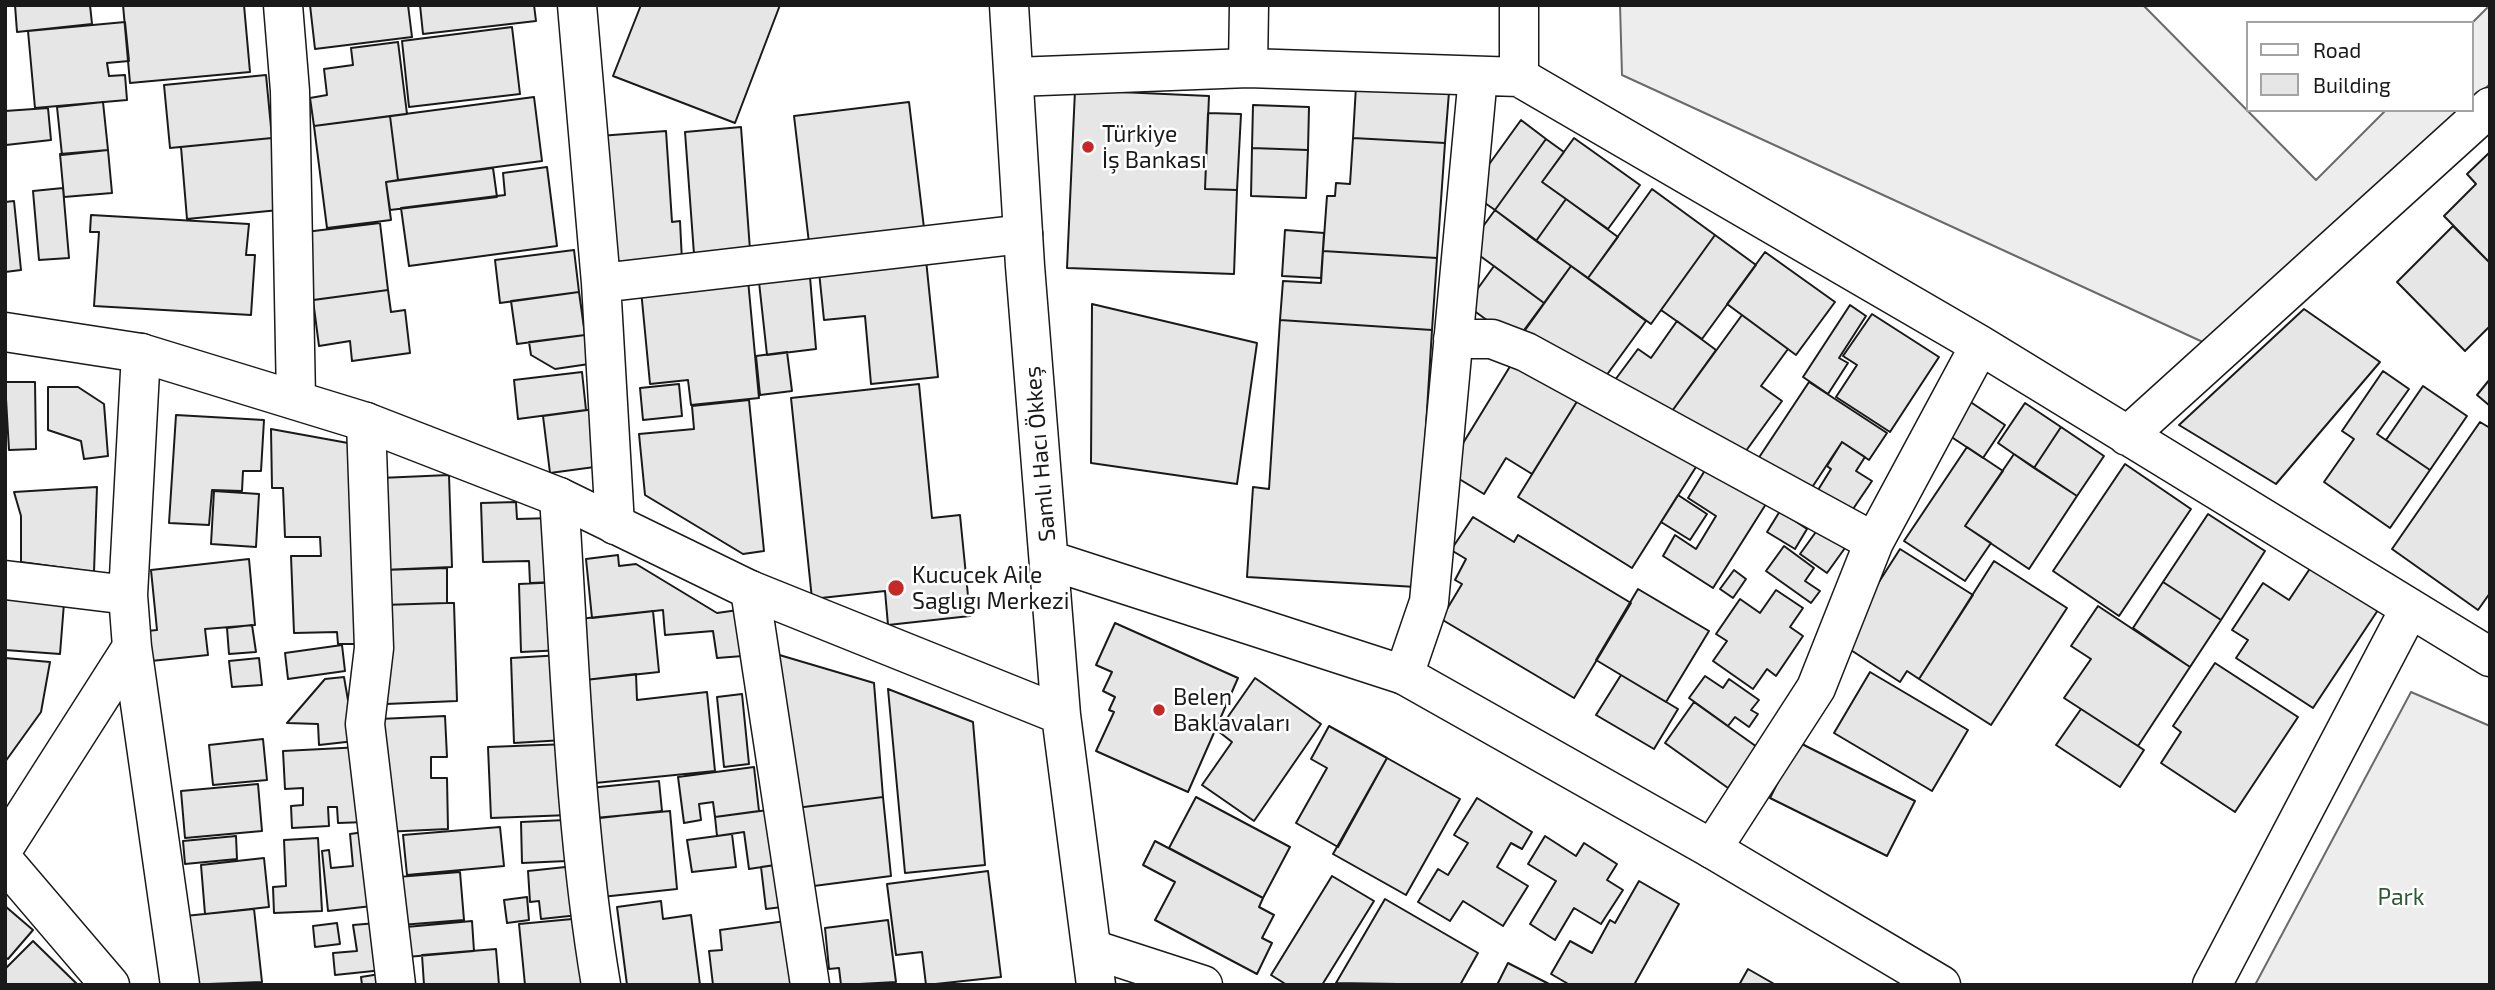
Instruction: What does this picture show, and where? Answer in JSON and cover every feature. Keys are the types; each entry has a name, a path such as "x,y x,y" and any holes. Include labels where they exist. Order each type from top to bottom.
{"street":[{"path":"283,5 290,91 296,399"},
{"path":"577,5 601,283 615,525"},
{"name":"Samlı Hacı Ökkeş","path":"1009,5 1023,234 1061,715 1094,967"},
{"path":"1248,68 1249,5"},
{"path":"1518,5 1519,77"},
{"path":"1015,77 1248,68 1519,77 1980,345 2410,608 2487,649"},
{"path":"1404,675 1429,602 1478,76"},
{"path":"2127,436 2490,107"},
{"path":"601,283 1023,234"},
{"path":"5,332 141,353 366,422 559,497 750,590 1061,715"},
{"path":"1453,339 1492,339 1526,352 1874,542"},
{"path":"1712,849 1816,688 1874,542 1980,345"},
{"path":"141,353 128,595 132,648 180,985"},
{"path":"366,422 374,648 365,724 396,985"},
{"path":"559,497 579,811 588,905 601,985"},
{"path":"1049,560 1404,675 1712,849 1941,985"},
{"path":"5,580 128,595"},
{"path":"750,590 810,985"},
{"path":"2212,985 2410,608"},
{"path":"5,846 132,648"},
{"path":"5,862 110,985"},
{"path":"1094,967 1203,985"}],"shaded area":[{"path":"1620,5 2143,5 2316,180 2384,112 2459,112 2205,343 1622,75"},
{"path":"2490,5 2490,84 2474,98 2474,21"},
{"name":"Park","path":"2411,692 2490,726 2490,985 2255,985"}],"building":[{"path":"15,5 90,5 92,24 17,32"},
{"path":"123,5 244,5 250,72 130,83"},
{"path":"310,5 408,5 412,37 315,49"},
{"path":"420,5 534,5 536,21 423,34"},
{"path":"641,5 780,5 735,123 613,76"},
{"path":"125,22 129,61 107,63 109,76 125,75 127,100 35,108 28,31"},
{"path":"512,27 520,94 409,107 402,41"},
{"path":"398,42 407,114 314,126 310,98 327,95 324,69 353,65 351,48"},
{"path":"266,75 272,138 170,148 164,85"},
{"path":"1356,86 1449,92 1445,143 1353,138"},
{"path":"1075,90 1209,96 1205,189 1237,190 1234,274 1067,268"},
{"path":"534,97 542,161 398,180 390,116"},
{"path":"103,102 108,150 62,155 57,107"},
{"path":"909,102 924,228 809,243 794,116"},
{"path":"1253,105 1309,107 1308,150 1252,148"},
{"path":"48,108 51,140 6,145 5,111"},
{"path":"1208,113 1241,114 1237,190 1205,189"},
{"path":"390,116 398,180 386,182 391,220 327,228 314,126"},
{"path":"1521,120 1546,139 1495,210 1469,192"},
{"path":"741,127 750,250 694,254 685,132"},
{"path":"666,131 672,222 680,221 682,261 608,266 599,136"},
{"path":"272,138 279,210 187,219 181,147"},
{"path":"1353,138 1445,143 1437,258 1323,251 1327,196 1335,196 1336,183 1350,184"},
{"path":"1574,138 1640,185 1608,229 1542,182"},
{"path":"1546,139 1564,152 1542,182 1566,199 1536,241 1495,210"},
{"path":"1252,148 1308,150 1306,198 1251,196"},
{"path":"108,150 112,193 64,197 60,154"},
{"path":"2490,152 2490,263 2444,216 2476,184 2467,174"},
{"path":"547,167 557,246 409,266 401,208 505,195 503,173"},
{"path":"493,168 497,197 390,210 386,182"},
{"path":"63,188 69,258 39,260 33,191"},
{"path":"1652,189 1715,235 1651,324 1588,278"},
{"path":"1566,199 1618,237 1588,278 1536,241"},
{"path":"14,201 21,270 5,272 5,202"},
{"path":"1495,210 1571,266 1544,303 1468,247"},
{"path":"91,215 249,224 246,255 255,255 251,315 94,306 99,232 90,232"},
{"path":"380,223 388,290 306,301 297,233"},
{"path":"2453,226 2490,263 2490,326 2465,351 2397,282"},
{"path":"1285,230 1324,233 1321,278 1282,276"},
{"path":"1715,235 1756,265 1702,339 1661,310"},
{"path":"574,250 579,292 500,303 495,260"},
{"path":"925,250 938,377 871,384 865,316 824,320 818,262"},
{"path":"1323,251 1437,258 1432,330 1280,320 1283,281 1321,283"},
{"path":"1765,252 1835,302 1796,355 1727,304"},
{"path":"1494,266 1544,303 1516,341 1466,305"},
{"path":"1571,266 1646,321 1598,387 1523,333"},
{"path":"810,277 816,349 767,355 759,282"},
{"path":"748,280 759,398 691,405 688,380 650,384 641,290"},
{"path":"388,290 391,312 405,310 410,353 352,361 350,341 319,346 313,300"},
{"path":"579,292 585,335 517,344 511,301"},
{"path":"1092,304 1257,343 1237,484 1091,463"},
{"path":"1850,305 1866,316 1839,358 1848,363 1828,394 1803,377"},
{"path":"2304,309 2380,362 2276,484 2179,425"},
{"path":"1872,314 1939,357 1890,432 1836,397 1857,365 1843,356"},
{"path":"1742,315 1788,349 1761,386 1782,401 1743,455 1667,418"},
{"path":"1280,320 1432,330 1416,587 1247,577 1253,487 1269,489"},
{"path":"1677,321 1716,350 1667,418 1615,380 1638,349 1651,358"},
{"path":"585,335 589,364 555,369 531,355 529,342"},
{"path":"787,352 792,391 760,395 756,356"},
{"path":"1517,355 1581,395 1532,474 1506,458 1484,494 1446,471"},
{"path":"2383,371 2409,389 2377,434 2430,470 2390,528 2324,482 2354,439 2342,431"},
{"path":"582,372 586,410 518,419 514,380"},
{"path":"2490,379 2490,406 2477,395"},
{"path":"5,382 35,382 36,449 9,450"},
{"path":"1809,382 1887,433 1869,460 1842,442 1809,492 1758,459"},
{"path":"679,384 682,416 643,420 640,388"},
{"path":"919,384 932,518 960,515 970,616 888,625 885,591 812,599 791,398"},
{"path":"2423,386 2467,416 2430,470 2386,440"},
{"path":"48,387 78,387 104,404 108,456 84,459 81,441 48,430"},
{"path":"1581,395 1696,467 1632,568 1518,497"},
{"path":"749,400 764,551 743,554 645,495 639,434 694,429 692,406"},
{"path":"1969,401 2005,425 1983,458 1947,434"},
{"path":"2025,403 2061,427 2034,468 1998,443"},
{"path":"595,409 602,466 550,473 543,416"},
{"path":"176,415 264,420 261,471 243,471 242,491 212,490 209,525 169,523"},
{"path":"2480,422 2490,428 2490,593 2478,610 2392,549"},
{"path":"2061,427 2104,456 2077,496 2034,468"},
{"path":"271,429 359,445 365,644 338,644 337,632 294,633 291,556 321,556 320,537 285,537 283,488 272,488"},
{"path":"1842,442 1865,457 1856,471 1872,481 1851,512 1818,490 1831,469 1827,466"},
{"path":"1967,447 2003,471 1965,526 1991,543 1965,581 1904,541"},
{"path":"2014,454 2077,496 2029,569 1965,526"},
{"path":"2125,464 2191,509 2119,616 2053,571"},
{"path":"1707,467 1766,504 1713,588 1663,556 1675,535 1696,549 1716,516 1688,498"},
{"path":"449,475 452,567 382,570 380,478"},
{"path":"97,487 94,572 21,562 21,516 14,492"},
{"path":"214,491 259,494 256,547 211,544"},
{"path":"1678,495 1707,514 1690,540 1661,522"},
{"path":"516,502 517,519 552,518 555,582 530,583 529,561 483,562 481,503"},
{"path":"1780,511 1807,529 1795,549 1767,532"},
{"path":"2208,514 2265,551 2221,620 2163,582"},
{"path":"1473,517 1514,542 1518,535 1631,603 1574,698 1441,619 1462,584 1455,580 1466,559 1451,550"},
{"path":"1818,529 1845,548 1827,573 1800,554"},
{"path":"1784,546 1814,568 1805,581 1820,591 1811,603 1766,571"},
{"path":"1900,549 1973,595 1919,679 1907,671 1900,682 1840,643"},
{"path":"618,555 619,566 636,564 717,613 738,610 743,656 717,658 713,631 665,635 663,610 592,618 586,559"},
{"path":"249,559 255,625 205,629 208,655 151,661 147,631 157,630 151,570"},
{"path":"1994,561 2067,608 1991,725 1919,679"},
{"path":"2313,564 2380,607 2313,708 2236,658 2248,640 2232,630 2263,583 2289,600"},
{"path":"447,568 447,603 383,605 382,570"},
{"path":"1734,570 1746,579 1733,598 1720,589"},
{"path":"561,582 564,650 521,652 519,584"},
{"path":"2163,582 2221,620 2190,667 2133,628"},
{"path":"1638,589 1709,631 1666,702 1596,660"},
{"path":"1776,590 1803,608 1790,627 1803,636 1776,676 1767,669 1753,689 1713,661 1727,641 1716,634 1740,599 1760,613"},
{"path":"5,598 64,603 60,654 5,650"},
{"path":"454,603 457,701 386,704 383,605"},
{"path":"2098,606 2190,667 2138,746 2064,698 2091,659 2071,646"},
{"path":"653,611 659,672 585,680 579,619"},
{"path":"1115,623 1238,678 1188,792 1096,751 1114,712 1109,710 1115,697 1103,691 1112,672 1096,665"},
{"path":"252,625 256,652 229,654 227,628"},
{"path":"342,645 345,671 288,679 285,653"},
{"path":"776,654 874,683 883,797 796,808"},
{"path":"562,655 564,740 514,743 511,658"},
{"path":"5,658 50,662 41,712 5,762"},
{"path":"259,658 262,685 232,687 229,661"},
{"path":"2215,663 2298,717 2235,812 2161,763 2181,732 2173,726"},
{"path":"1870,672 1968,730 1932,791 1834,733"},
{"path":"636,674 637,700 707,692 715,771 595,783 585,680"},
{"path":"1621,675 1678,709 1654,749 1596,715"},
{"path":"1705,676 1723,688 1729,679 1759,700 1751,710 1758,714 1749,727 1735,717 1728,726 1689,698"},
{"path":"344,677 355,741 319,745 318,724 287,723 325,679"},
{"path":"1255,678 1321,724 1254,821 1202,785 1232,742 1218,731"},
{"path":"888,689 973,722 985,865 905,873"},
{"path":"742,694 749,764 724,767 717,697"},
{"path":"1694,702 1757,747 1728,788 1665,743"},
{"path":"2081,709 2144,750 2120,787 2056,745"},
{"path":"445,716 447,757 431,757 431,778 447,778 448,829 383,832 379,719"},
{"path":"1329,726 1387,758 1338,847 1296,823 1327,768 1311,759"},
{"path":"263,739 267,780 213,785 209,745"},
{"path":"1798,742 1915,801 1887,856 1770,798"},
{"path":"568,744 570,815 491,818 488,747"},
{"path":"362,747 366,822 338,823 337,807 328,807 329,826 292,828 291,806 303,805 303,788 285,789 283,751"},
{"path":"1387,758 1460,799 1406,895 1333,854"},
{"path":"754,767 759,811 715,817 713,802 699,804 701,820 684,823 678,777"},
{"path":"659,781 662,811 591,819 589,788"},
{"path":"258,784 262,831 185,838 181,791"},
{"path":"883,797 891,876 806,887 796,808"},
{"path":"1196,797 1290,847 1263,898 1169,848"},
{"path":"1477,798 1532,832 1522,849 1511,843 1497,867 1528,886 1503,926 1463,901 1450,921 1418,902 1438,869 1448,875 1468,843 1454,835"},
{"path":"768,810 775,865 749,869 744,832 717,836 715,817"},
{"path":"670,811 677,889 592,898 584,819"},
{"path":"566,820 567,861 522,863 521,822"},
{"path":"500,827 504,866 407,875 403,835"},
{"path":"364,832 372,906 328,911 322,851 329,850 331,868 353,866 350,834"},
{"path":"732,834 736,867 692,872 687,840"},
{"path":"236,836 237,859 185,864 183,841"},
{"path":"1545,836 1576,856 1584,843 1617,864 1607,880 1623,890 1601,924 1574,908 1555,940 1530,924 1556,881 1528,864"},
{"path":"318,838 322,911 274,913 273,887 286,886 284,840"},
{"path":"1155,841 1263,898 1259,907 1274,915 1262,938 1272,943 1257,974 1155,920 1175,882 1143,865"},
{"path":"264,858 269,907 205,914 201,865"},
{"path":"775,865 790,906 766,909 761,867"},
{"path":"575,866 579,915 541,919 539,901 530,902 528,871"},
{"path":"988,871 1001,977 926,985 922,952 896,955 887,884"},
{"path":"460,872 464,920 401,925 397,877"},
{"path":"1332,876 1374,901 1322,985 1287,985 1271,975"},
{"path":"1639,881 1679,904 1634,985 1570,985 1551,974 1570,941 1592,953 1610,920 1615,923"},
{"path":"527,897 529,920 507,923 504,900"},
{"path":"1385,899 1478,953 1460,985 1336,983"},
{"path":"661,901 663,919 691,915 700,985 627,985 617,907"},
{"path":"5,906 33,930 8,959 5,957"},
{"path":"254,909 262,982 182,985 175,917"},
{"path":"583,918 588,985 525,985 519,924"},
{"path":"793,920 801,984 713,985 709,951 722,950 720,930"},
{"path":"888,920 896,982 841,985 839,968 829,969 825,928"},
{"path":"472,921 474,951 407,957 406,927"},
{"path":"337,923 340,944 315,947 313,926"},
{"path":"377,923 383,970 335,975 333,953 357,951 353,925"},
{"path":"33,941 78,985 5,985 5,969"},
{"path":"496,949 499,985 424,985 422,955"},
{"path":"1508,963 1551,985 1497,985"},
{"path":"1748,969 1776,985 1739,985"},
{"path":"380,974 381,985 362,985 361,977"}],"place":[{"name":"Türkiye İş Bankası","path":"1088,147"},
{"name":"Kucucek Aile Saglıgı Merkezi","path":"896,588"},
{"name":"Belen Baklavaları","path":"1159,710"}]}
